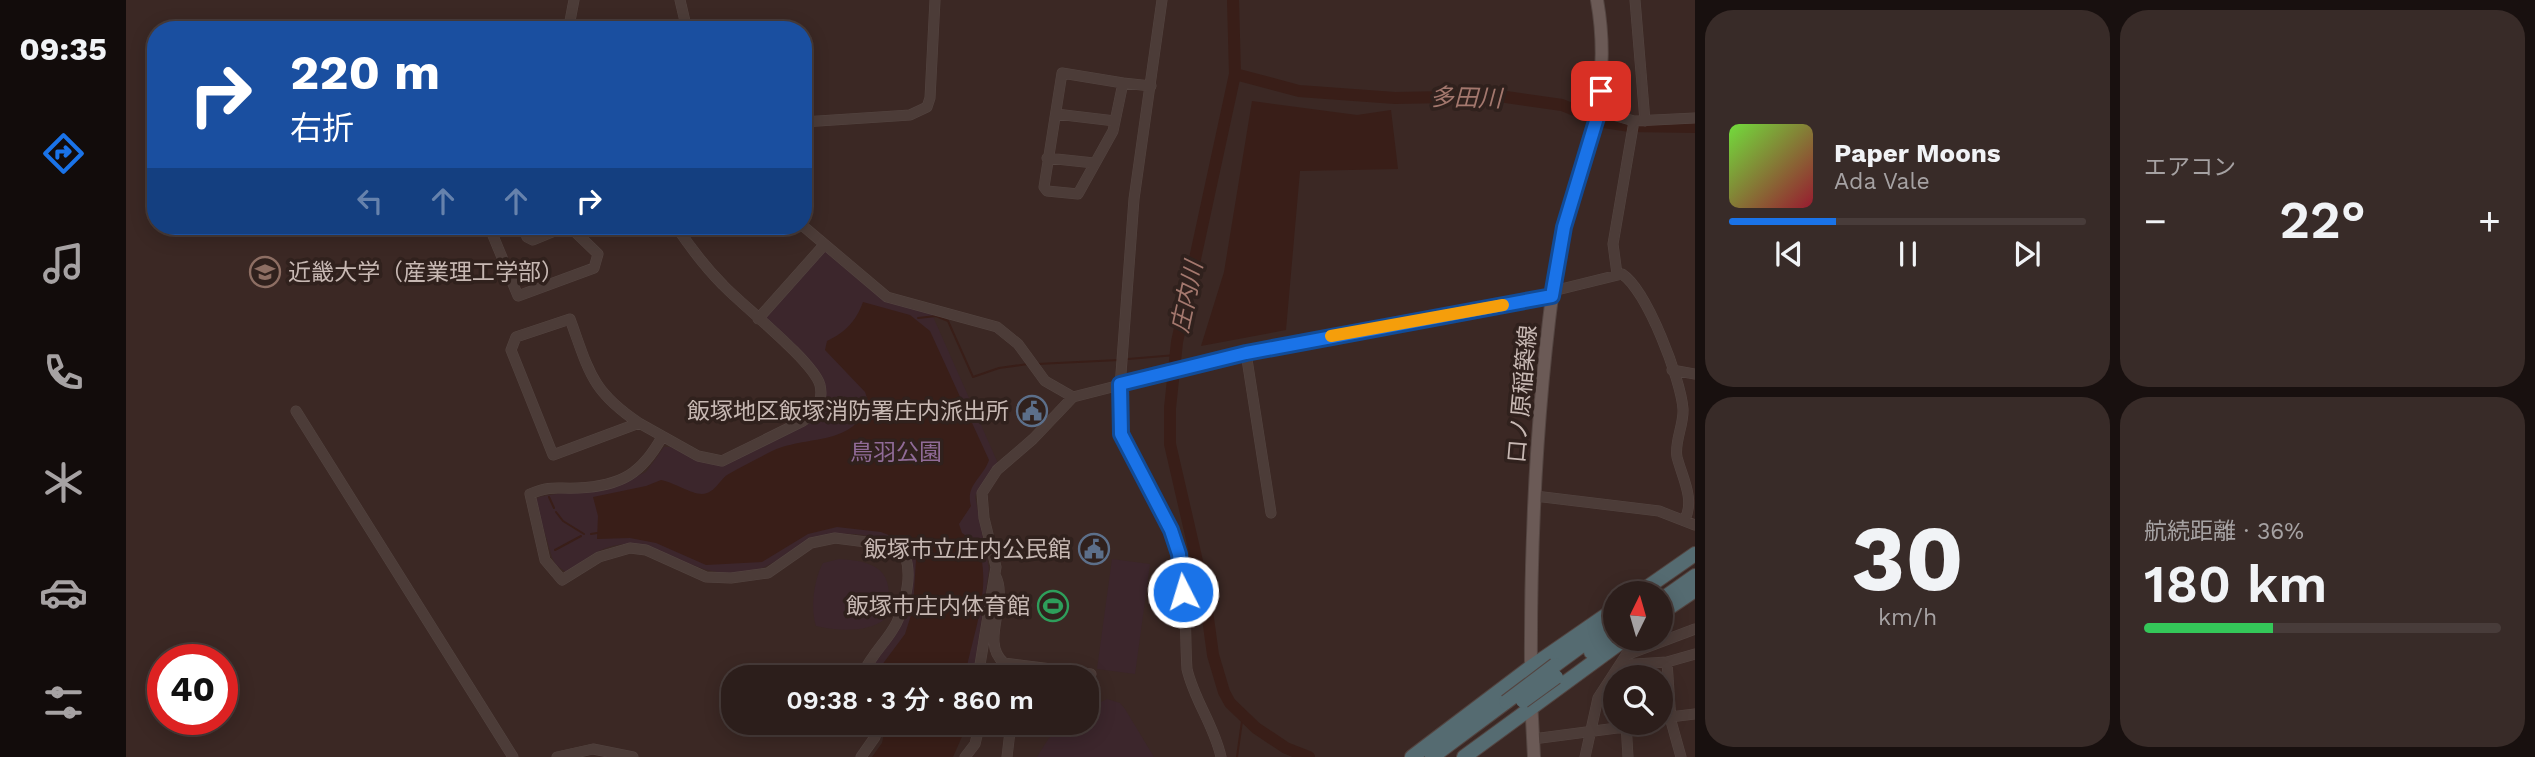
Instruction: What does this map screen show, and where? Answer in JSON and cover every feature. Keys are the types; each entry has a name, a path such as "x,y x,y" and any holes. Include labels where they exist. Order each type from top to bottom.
{"highway":[{"path":"1656,581 1695,554"},
{"path":"1670,581 1695,564"},
{"path":"1673,592 1695,576"},
{"path":"1673,606 1695,590"},
{"path":"1412,757 1531,667 1603,617"},
{"path":"1556,671 1603,631"},
{"path":"1432,757 1603,642"},
{"path":"1464,757 1608,651"},
{"path":"1447,757 1507,706"}],"main road":[{"name":"口ノ原稲築線","path":"1534,757 1531,667 1535,496 1552,294 1564,227 1599,111 1603,34 1597,0"}],"street":[{"path":"570,21 574,0"},
{"path":"680,0 685,21"},
{"path":"812,121 910,115 927,107 930,98 935,0"},
{"path":"1162,0 1134,199 1120,384 1121,434 1171,530 1179,554 1187,669 1191,687 1216,734 1221,757"},
{"path":"1617,274 1612,244 1639,121 1635,0"},
{"path":"1123,83 1115,121 1078,194 1047,191 1044,187 1047,158 1062,72 1151,86"},
{"path":"1599,111 1639,121 1695,118"},
{"path":"1056,114 1115,121"},
{"path":"1047,158 1094,163"},
{"path":"812,234 887,297 998,327 1018,344 1045,381 1073,397"},
{"path":"493,235 518,296 594,268 598,254 578,235"},
{"path":"526,235 533,240 546,235"},
{"path":"639,424 554,455 510,350 516,337 570,319 594,382 610,404 639,424 698,457 722,461 733,458 813,414 820,398 816,377 701,261 682,235"},
{"path":"758,319 824,245"},
{"path":"981,665 989,627 995,575 995,560 984,518 982,493 997,470 1033,439 1073,397 1246,353 1552,294 1617,274 1627,277 1654,317 1683,409 1677,456 1689,504 1685,519"},
{"path":"1246,353 1271,513"},
{"path":"1672,370 1695,374"},
{"path":"296,411 422,607 513,757"},
{"path":"663,437 647,463 630,475 576,488 551,486 530,494 545,560 562,580 599,557 630,548 646,550 706,577 731,578 768,573 811,543 822,539 882,544 901,552 909,566 905,603 896,629 870,665"},
{"path":"1535,496 1659,511 1695,525"},
{"path":"995,575 1001,585 994,651 1004,663 1016,665"},
{"path":"1695,629 1626,655 1622,665 1667,662 1695,654"},
{"path":"1585,757 1598,698 1603,691"},
{"path":"1673,719 1695,714"},
{"path":"1533,739 1603,729"},
{"path":"861,757 875,735"},
{"path":"965,757 975,744 977,735"},
{"path":"1007,757 1010,735"},
{"path":"1627,735 1628,757"},
{"path":"1673,735 1681,757"},
{"path":"557,757 593,749 633,757"}],"green space":[{"name":"鳥羽公園","path":"828,250 874,291 931,312 997,461 998,465 975,496 989,569 975,665 873,665 899,630 909,597 905,550 878,538 850,534 821,537 763,568 741,573 706,569 659,551 628,544 600,550 566,572 556,565 552,557 535,501 539,497 625,482 646,472 664,447 727,461 814,415 824,384 763,320 821,251"},
{"path":"839,559 854,560 875,567 887,581 889,591 885,619 878,624 852,630 816,626 813,602 817,577 823,563"},
{"path":"1112,559 1150,564 1135,674 1099,669"},
{"path":"1107,699 1120,703 1154,757 1037,757 1052,735 1099,735 1099,703"}],"shaded area":[{"path":"1252,101 1357,115 1391,110 1398,169 1300,171 1286,330 1201,346 1224,272"},
{"name":"鳥羽公園","path":"863,302 910,315 930,331 989,460 972,487 971,506 959,524 962,533 977,543 982,559 983,593 968,665 882,665 905,634 913,609 916,559 903,541 881,532 837,527 808,534 762,562 706,565 656,543 630,538 597,539 598,516 593,497 646,486 661,480 693,492 706,493 727,475 770,452 841,433 853,426 862,416 868,401 865,392 825,350 827,341 840,334 857,315"},
{"path":"884,735 963,735 953,757 872,757 882,743"}],"waterway":[{"name":"庄内川","path":"1233,0 1235,74 1177,342 1170,408 1170,444 1205,596 1213,655 1224,692 1230,703 1256,728 1286,748 1309,757"},
{"name":"多田川","path":"1235,74 1299,91 1395,98 1499,96 1562,105 1604,122 1630,126 1695,127"},
{"path":"918,318 936,316 948,321 973,377 999,368 1028,364"},
{"path":"1128,359 1176,355"},
{"path":"1037,364 1119,360"},
{"path":"549,497 554,508"},
{"path":"556,512 563,521 584,534"},
{"path":"591,534 597,533"},
{"path":"555,550 581,536"},
{"path":"1237,757 1243,714"}],"slow traffic":[{"path":"1331,336 1503,305"}],"place":[{"name":"近畿大学（産業理工学部）","path":"265,272"},
{"name":"飯塚地区飯塚消防署庄内派出所","path":"1032,411"},
{"name":"飯塚市立庄内公民館","path":"1094,549"},
{"name":"飯塚市庄内体育館","path":"1053,606"}],"route":[{"path":"1183,592 1179,554 1171,530 1121,434 1118,414 1120,384 1246,353 1368,328 1552,296 1564,227 1599,111 1601,91"}]}
